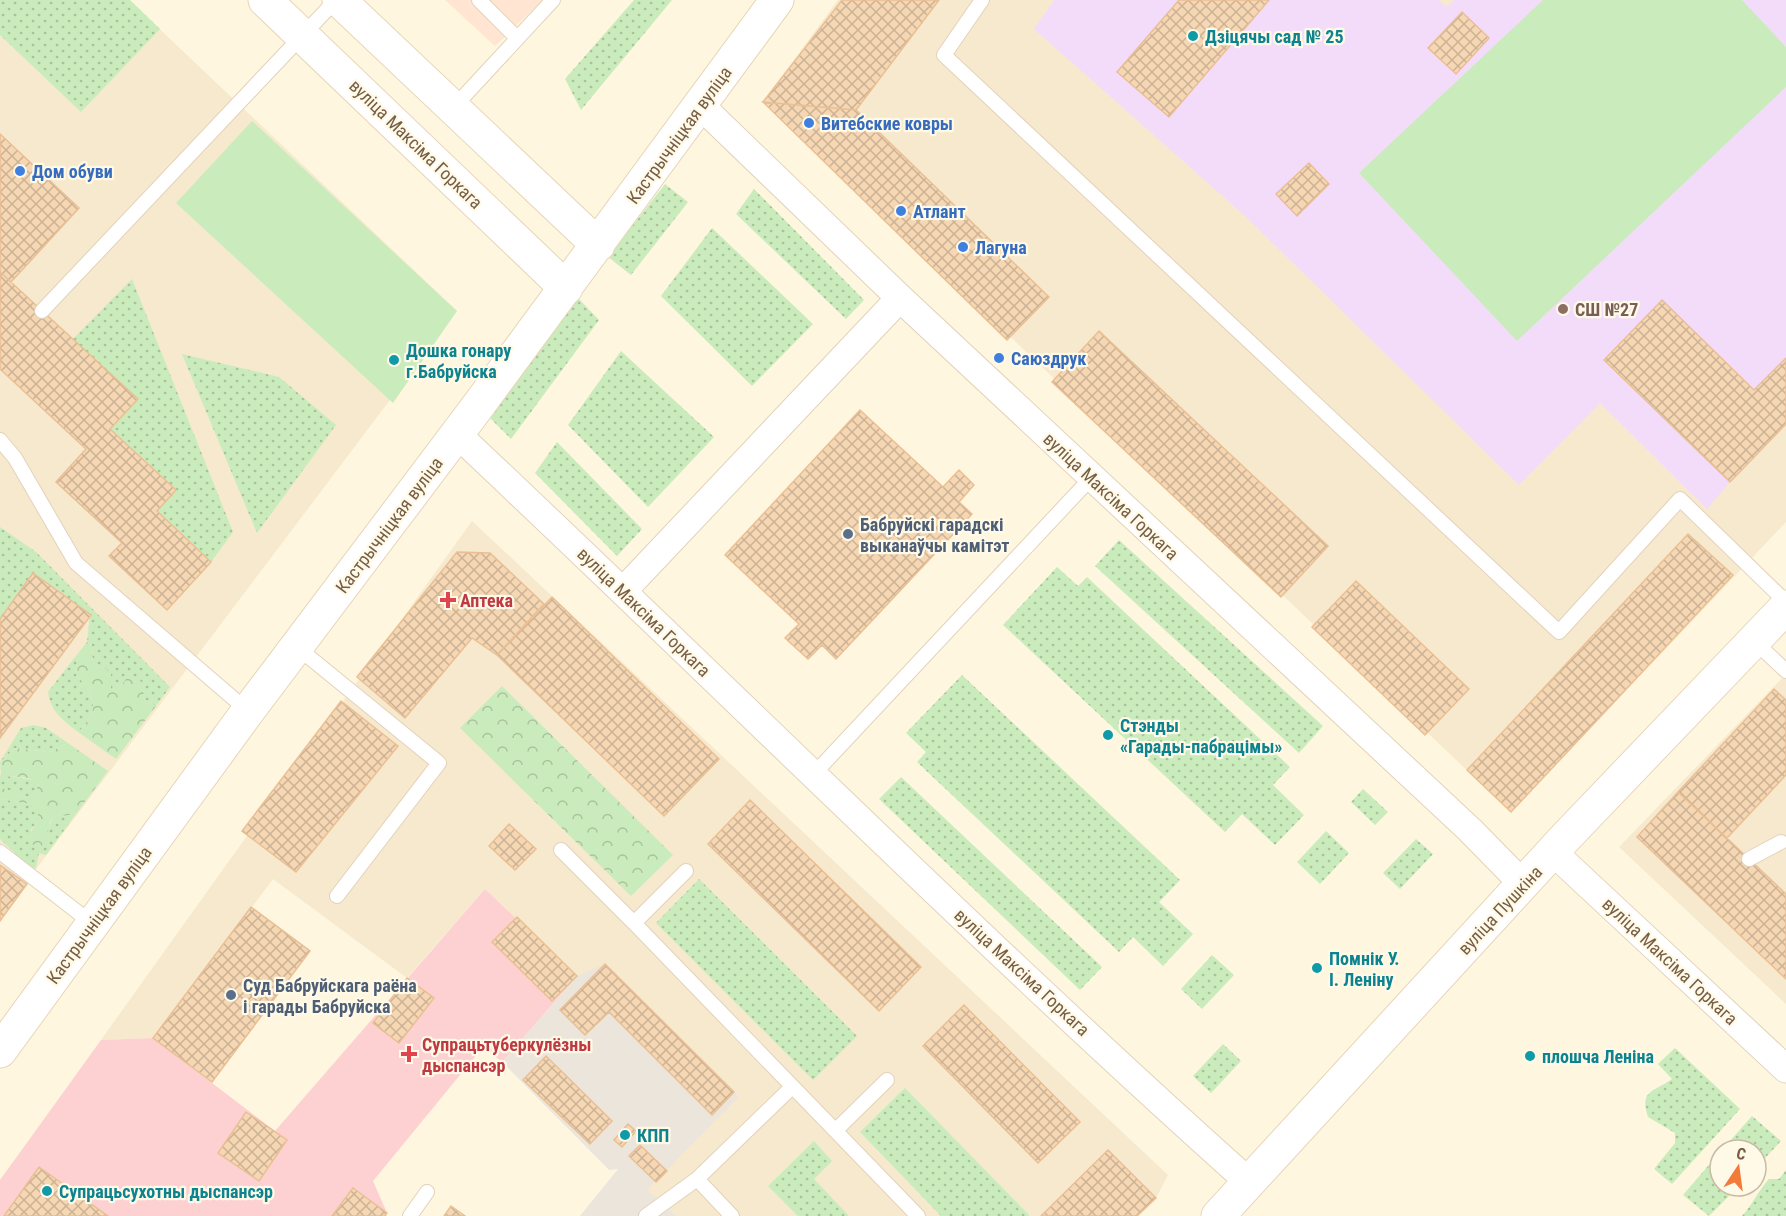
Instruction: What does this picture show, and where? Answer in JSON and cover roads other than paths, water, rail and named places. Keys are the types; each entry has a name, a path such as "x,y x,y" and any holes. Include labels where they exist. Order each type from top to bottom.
{"main road":[{"name":"вуліца Максіма Горкага","path":"265,0 566,288"},
{"path":"338,0 598,245"},
{"name":"Кастрычніцкая вуліца","path":"0,1051 248,711 598,245 777,0"},
{"name":"вуліца Пушкіна","path":"1218,1216 1523,884 1786,607"}],"street":[{"name":"вуліца Максіма Горкага","path":"701,106 900,298 1461,822 1523,884"},
{"path":"623,591 900,298"},
{"name":"вуліца Максіма Горкага","path":"457,434 623,591 812,776 1250,1183"},
{"name":"вуліца Максіма Горкага","path":"1553,852 1786,1069"}],"lane":[{"path":"42,310 338,0"},
{"path":"479,0 517,38"},
{"path":"453,108 553,0"},
{"path":"982,0 944,55 1559,632 1680,500 1786,602"},
{"path":"0,440 15,458 76,563 248,711"},
{"path":"812,776 1092,477"},
{"path":"1754,641 1786,671"},
{"path":"297,648 439,763 337,896"},
{"path":"1749,859 1784,841"},
{"path":"561,850 918,1216"},
{"path":"0,852 93,924"},
{"path":"634,923 686,871"},
{"path":"836,1130 887,1080"},
{"path":"646,1216 697,1179 792,1087"},
{"path":"697,1179 732,1216"},
{"path":"410,1216 428,1192"}],"place":[{"name":"Дзіцячы сад № 25","path":"1193,36"},
{"name":"Витебские ковры","path":"809,123"},
{"name":"Дом обуви","path":"20,171"},
{"name":"Атлант","path":"901,211"},
{"name":"Лагуна","path":"963,247"},
{"name":"СШ №27","path":"1563,309"},
{"name":"Саюздрук","path":"999,358"},
{"name":"Дошка гонару г.Бабруйска","path":"394,360"},
{"name":"Бабруйскі гарадскі выканаўчы камітэт","path":"848,534"},
{"name":"Аптека","path":"448,600"},
{"name":"Стэнды «Гарады-пабрацімы»","path":"1108,735"},
{"name":"Помнік У. І. Леніну","path":"1317,968"},
{"name":"Суд Бабруйскага раёна і гарады Бабруйска","path":"231,995"},
{"name":"Супрацьтуберкулёзны дыспансэр","path":"409,1054"},
{"name":"плошча Леніна","path":"1530,1056"},
{"name":"КПП","path":"625,1135"},
{"name":"Супрацьсухотны дыспансэр","path":"47,1191"}]}
